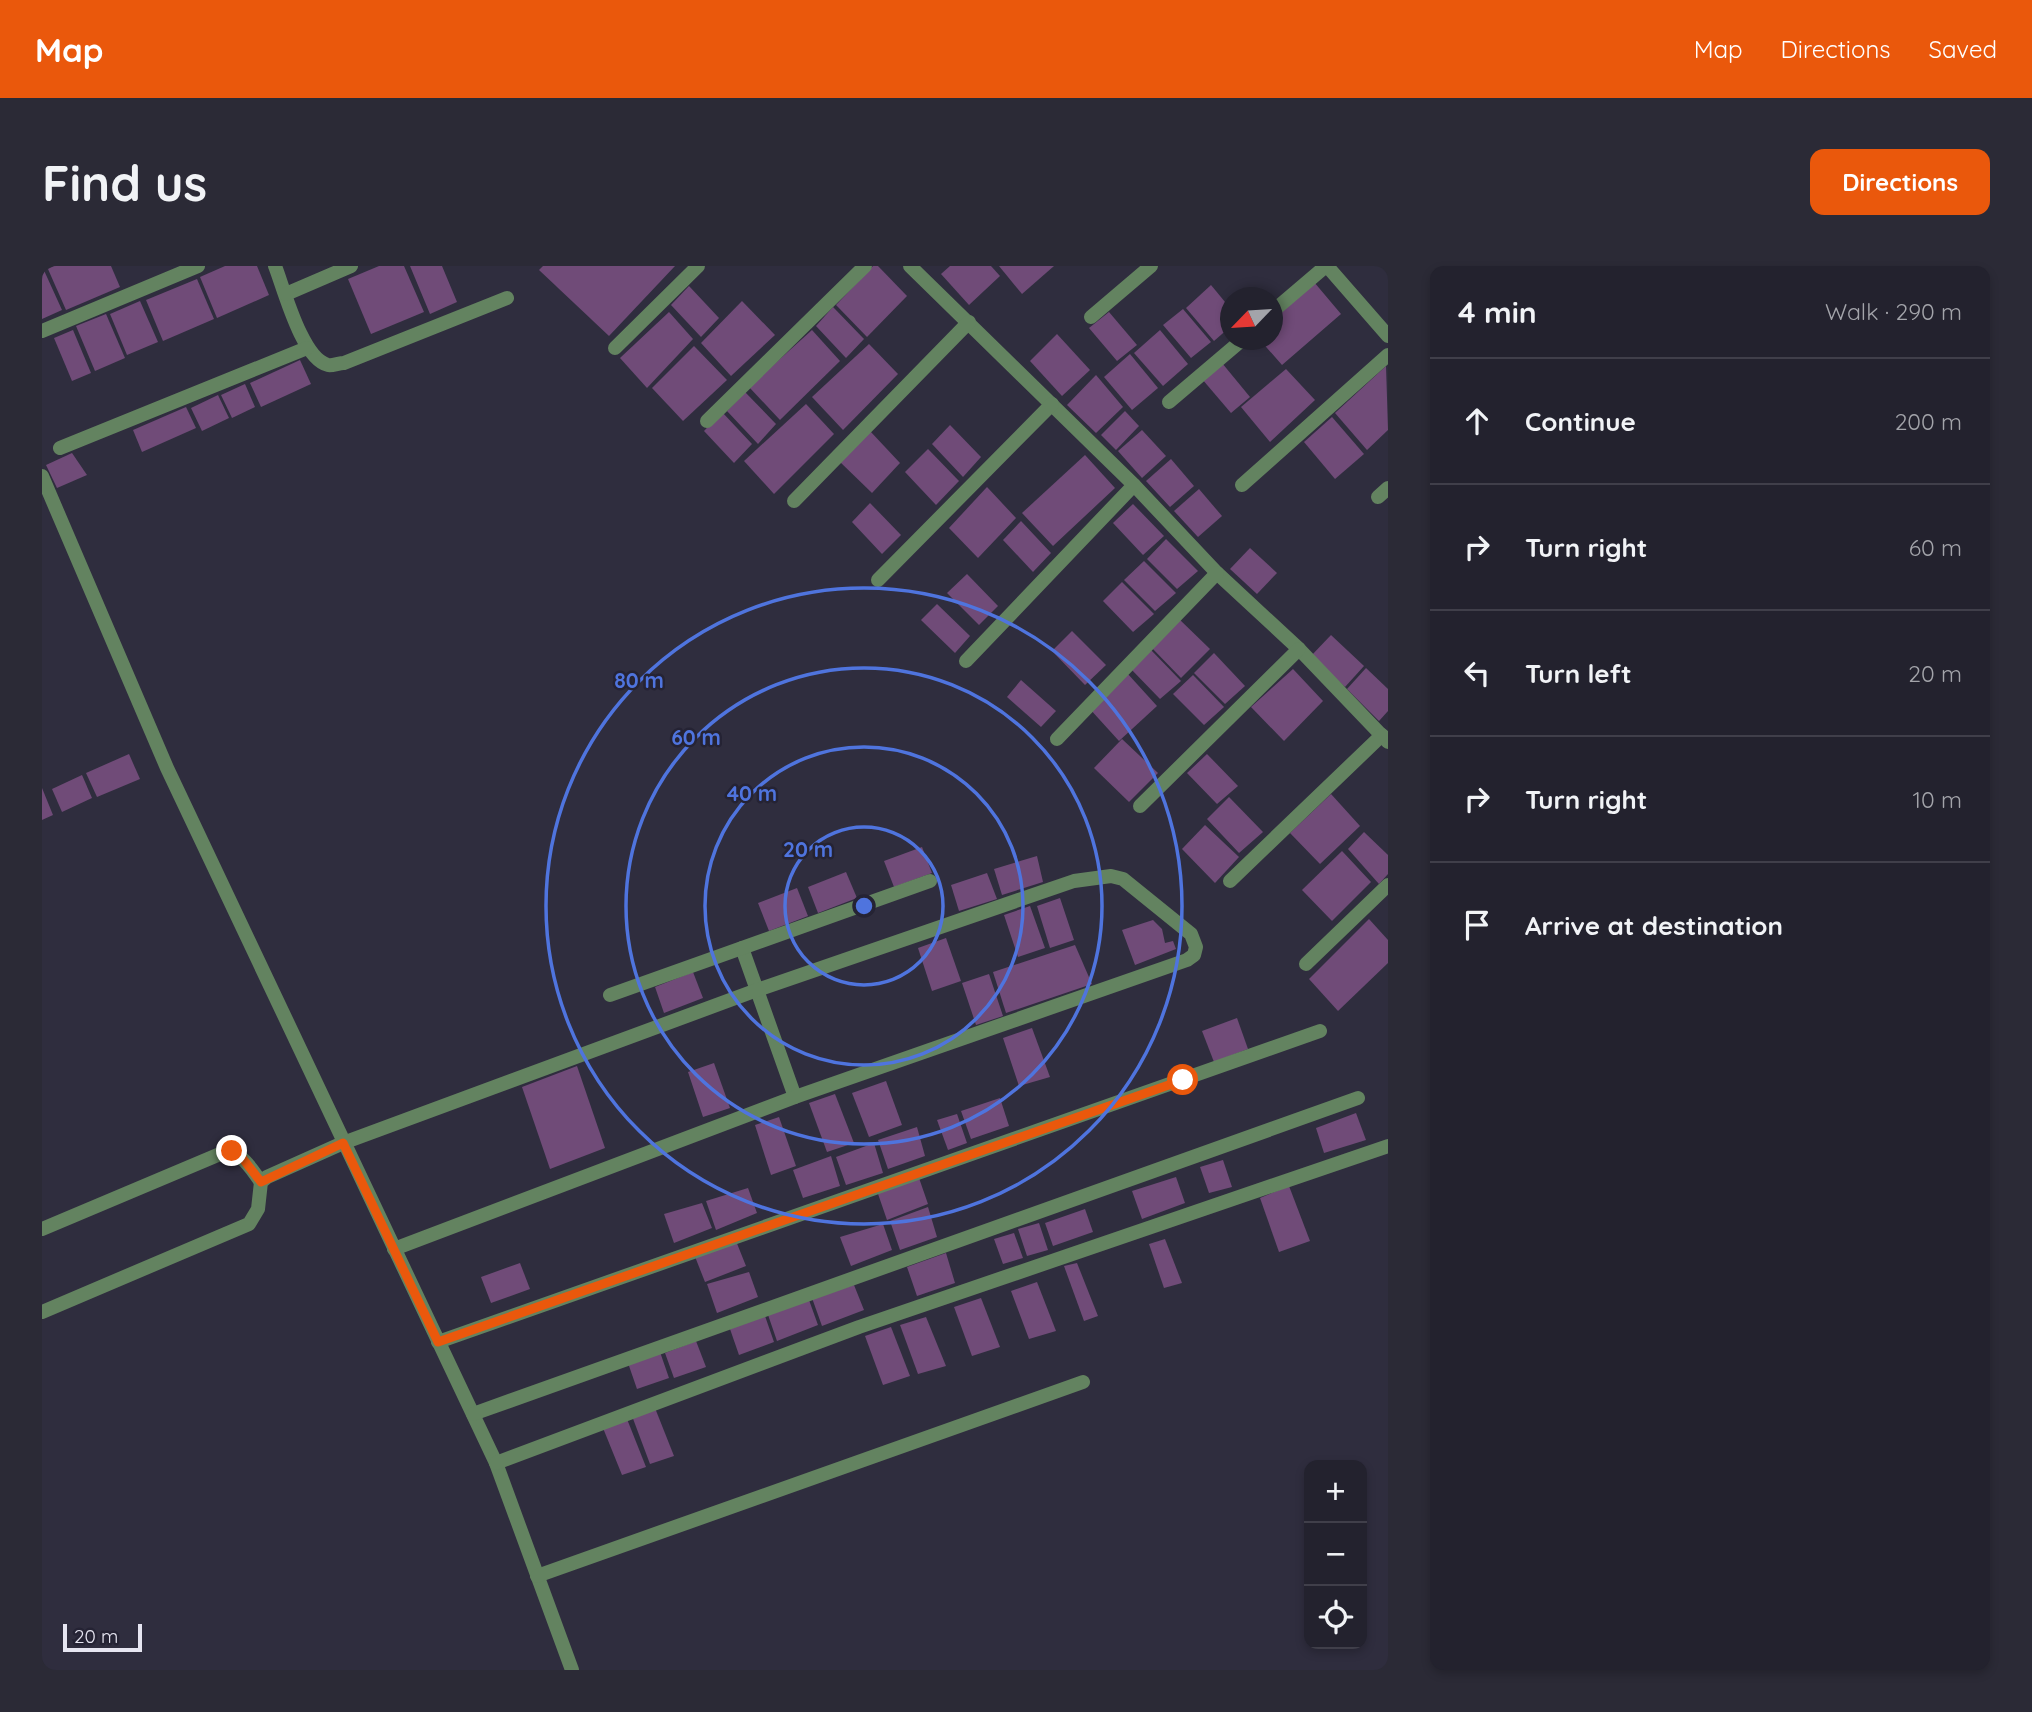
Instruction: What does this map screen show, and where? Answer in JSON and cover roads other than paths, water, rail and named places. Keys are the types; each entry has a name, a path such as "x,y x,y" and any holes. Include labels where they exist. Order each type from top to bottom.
{"street":[{"path":"42,331 198,266"},
{"path":"275,266 307,348 318,360 329,365 344,363 508,298"},
{"path":"286,294 351,266"},
{"path":"615,348 698,266"},
{"path":"707,421 865,266"},
{"path":"910,266 1134,485 1217,573 1299,649 1385,738 1230,881"},
{"path":"1091,317 1151,266"},
{"path":"1283,303 1326,266 1388,336"},
{"path":"794,501 969,322"},
{"path":"60,449 307,348"},
{"path":"1170,402 1230,350"},
{"path":"1242,485 1388,355"},
{"path":"878,580 1052,404"},
{"path":"42,476 167,768 496,1463 572,1670"},
{"path":"966,661 1134,485"},
{"path":"1057,740 1217,573"},
{"path":"1140,806 1299,649"},
{"path":"261,1182 343,1143 757,990 1074,881 1096,876 1123,879 1191,934 1196,947 1194,955 1187,960 795,1097 394,1249"},
{"path":"610,995 930,881"},
{"path":"1306,964 1388,885"},
{"path":"742,948 795,1097"},
{"path":"438,1342 1320,1031"},
{"path":"473,1414 1358,1098"},
{"path":"496,1463 859,1327 1388,1146"},
{"path":"42,1229 232,1151 240,1155 261,1182 258,1209 249,1224 42,1312"},
{"path":"537,1576 1083,1382"}]}
